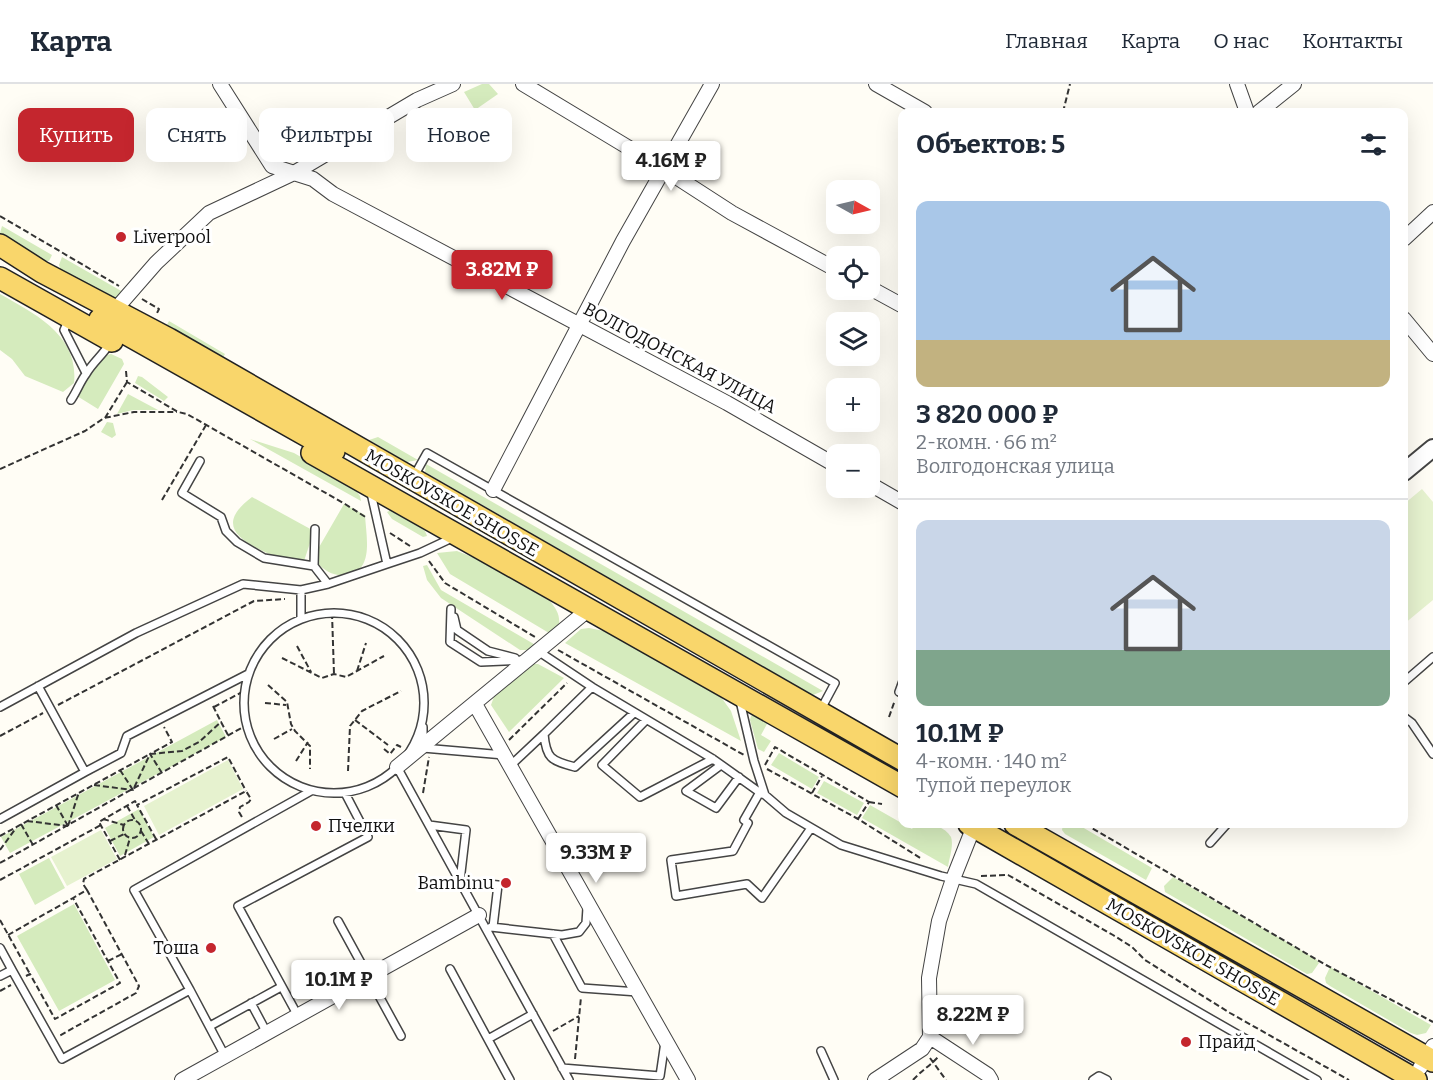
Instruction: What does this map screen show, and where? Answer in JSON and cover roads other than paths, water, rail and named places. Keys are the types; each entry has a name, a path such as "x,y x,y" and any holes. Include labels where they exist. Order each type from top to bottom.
{"main road":[{"name":"MOSKOVSKOE SHOSSE","path":"2,250 169,339 898,757"},
{"name":"MOSKOVSKOE SHOSSE","path":"2,250 161,352 898,771"},
{"name":"MOSKOVSKOE SHOSSE","path":"0,278 898,784"},
{"name":"MOSKOVSKOE SHOSSE","path":"985,828 1427,1065"},
{"name":"MOSKOVSKOE SHOSSE","path":"1022,828 1427,1065"}],"street":[{"name":"ВОЛГОДОНСКАЯ УЛИЦА","path":"220,84 272,166 313,179 333,194 727,403 826,459"},
{"path":"115,310 156,263 209,213 294,172 417,100 453,84"},
{"path":"523,84 732,213 826,264"},
{"path":"493,490 579,324 712,84"},
{"path":"876,84 918,108"},
{"path":"1237,84 1245,108"},
{"path":"1264,108 1294,84"},
{"path":"1408,234 1433,212"},
{"path":"880,293 898,303"},
{"path":"1408,324 1433,354"},
{"path":"1408,469 1433,448"},
{"path":"880,490 898,500"},
{"path":"397,767 423,748 589,609"},
{"path":"475,704 688,1080"},
{"path":"875,1080 922,1049 930,1037 929,978 939,921 954,877 976,828"},
{"path":"182,1080 368,977 486,923"},
{"path":"930,1037 988,1074 991,1080"}],"lane":[{"path":"70,318 64,330 86,373"},
{"path":"71,400 86,373 112,340"},
{"path":"412,480 427,453 835,682 819,713"},
{"path":"200,461 182,493 221,517 226,531 237,542 264,558 314,566"},
{"path":"369,485 387,564"},
{"path":"315,529 314,566 328,585"},
{"path":"0,707 136,633 243,585 301,594 420,553 457,535"},
{"path":"301,594 301,618"},
{"path":"452,609 457,630 488,651 524,660 481,663 450,642 452,609"},
{"path":"423,716 418,737 412,748 397,767 372,784 345,793 311,790 293,784 275,773 255,749 246,726 244,691 254,661 275,635 292,622 308,615 332,613 364,617 394,636 406,650 416,665 422,683 423,716 423,748 505,756 544,734 592,687"},
{"path":"543,648 575,676 713,759 762,793 786,813 841,845 976,884 1317,1080"},
{"path":"1408,679 1433,657"},
{"path":"0,819 121,753 128,736 249,674"},
{"path":"38,686 85,772"},
{"path":"739,695 762,793 744,820 748,823 733,851 671,860 676,896 747,884 762,898 812,828"},
{"path":"544,734 545,749 551,759 575,767 634,713"},
{"path":"646,720 602,765 640,797 713,759"},
{"path":"1408,720 1433,754"},
{"path":"721,765 686,791 716,808 739,777"},
{"path":"397,767 486,923 569,1080"},
{"path":"225,1056 134,890 311,790"},
{"path":"298,1016 238,906 369,837 345,793"},
{"path":"429,825 466,830 460,881"},
{"path":"1210,843 1223,828"},
{"path":"460,881 498,885 486,923"},
{"path":"486,923 562,935 579,932 586,923 588,903"},
{"path":"338,921 401,1036"},
{"path":"553,934 582,988 638,992"},
{"path":"0,948 62,1059 190,990"},
{"path":"450,969 510,1080"},
{"path":"0,976 12,970"},
{"path":"210,1026 281,987"},
{"path":"251,1003 267,1033"},
{"path":"488,1039 533,1014"},
{"path":"562,1068 660,1076 666,1040"},
{"path":"821,1051 834,1080"},
{"path":"1093,1080 1099,1076 1107,1080"}],"place":[{"name":"Liverpool","path":"121,237"},
{"name":"Пчелки","path":"316,826"},
{"name":"Bambinu","path":"506,883"},
{"name":"Тоша","path":"211,948"},
{"name":"Прайд","path":"1186,1042"}]}
